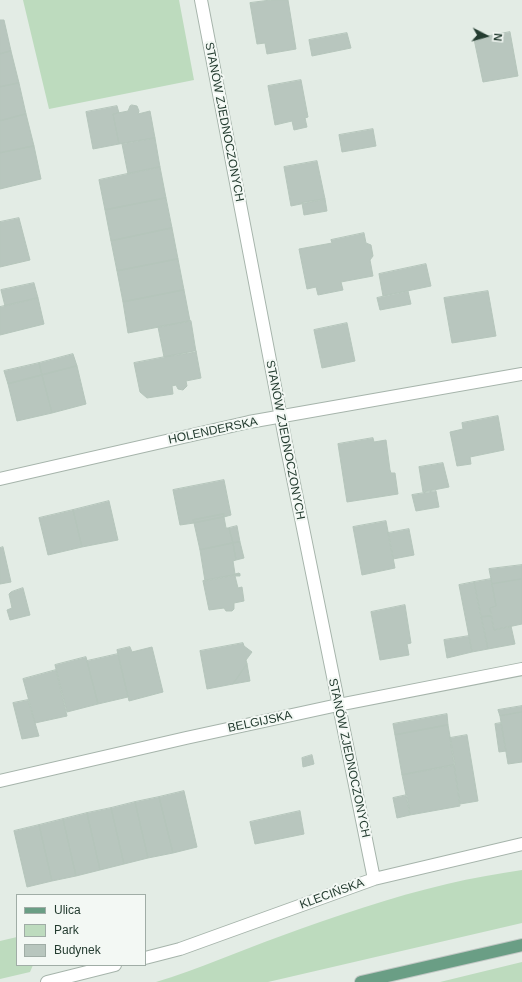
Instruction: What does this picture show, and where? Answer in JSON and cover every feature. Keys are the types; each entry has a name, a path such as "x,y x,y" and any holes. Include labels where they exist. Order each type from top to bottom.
{"main road":[{"path":"361,982 522,945"}],"street":[{"name":"STANÓW ZJEDNOCZONYCH","path":"201,0 280,416 374,879"},
{"name":"HOLENDERSKA","path":"0,478 280,416 522,374"},
{"name":"BELGIJSKA","path":"0,781 338,705 522,669"},
{"name":"KLECIŃSKA","path":"146,958 180,949 374,879 522,844"},
{"path":"47,982 111,966"}],"green space":[{"path":"23,0 179,0 194,80 49,109"},
{"path":"522,870 522,923 268,982 156,982 343,914 384,901 456,882"},
{"path":"16,937 16,966 33,966 30,972 0,979 0,941"},
{"path":"522,962 522,982 440,982"}],"building":[{"path":"271,0 288,0 296,49 267,54 265,43 257,44 250,3"},
{"path":"0,20 4,20 11,51 0,54"},
{"path":"510,32 518,76 483,82 474,39"},
{"path":"347,33 351,48 312,56 309,40"},
{"path":"11,51 19,83 0,87 0,54"},
{"path":"301,80 308,117 305,118 307,127 294,130 292,121 275,125 268,86"},
{"path":"19,83 26,114 0,121 0,87"},
{"path":"132,105 137,106 139,111 138,114 150,111 155,138 119,144 113,114 128,111"},
{"path":"117,106 119,113 113,114 119,144 93,149 86,112"},
{"path":"26,114 34,146 0,153 0,121"},
{"path":"373,129 376,146 342,152 339,135"},
{"path":"155,138 160,167 128,174 122,144"},
{"path":"34,146 41,179 0,189 0,153"},
{"path":"317,161 325,199 291,206 284,167"},
{"path":"160,167 166,198 105,210 99,180"},
{"path":"166,198 172,228 111,241 105,210"},
{"path":"325,199 327,211 304,215 302,203"},
{"path":"19,218 30,260 0,267 0,222"},
{"path":"172,228 178,259 117,271 111,241"},
{"path":"364,233 366,243 371,245 373,256 370,260 373,276 341,282 343,290 318,295 316,287 307,289 299,249 332,243 331,240"},
{"path":"178,259 184,290 123,302 117,271"},
{"path":"426,264 431,286 383,296 379,274"},
{"path":"34,283 38,298 5,306 1,290"},
{"path":"184,290 190,321 128,333 123,302"},
{"path":"408,291 411,304 380,310 377,298"},
{"path":"488,291 496,336 452,343 444,298"},
{"path":"38,298 44,324 0,335 0,307"},
{"path":"191,321 196,352 164,357 158,327"},
{"path":"347,323 355,361 322,368 314,330"},
{"path":"196,351 201,378 186,381 187,386 183,390 178,389 176,385 172,386 173,394 147,398 140,392 134,363"},
{"path":"73,354 77,366 42,375 39,363"},
{"path":"39,363 42,375 8,384 4,371"},
{"path":"77,366 86,404 52,413 42,375"},
{"path":"42,375 52,413 17,421 8,384"},
{"path":"498,416 504,450 470,457 471,464 457,466 450,432 463,429 462,423"},
{"path":"373,438 374,442 386,440 390,470 391,473 395,473 398,494 347,502 338,444"},
{"path":"443,463 449,487 423,492 419,467"},
{"path":"224,480 231,515 224,517 224,514 193,520 194,523 180,525 173,490"},
{"path":"436,491 439,507 416,511 412,495"},
{"path":"109,501 118,540 82,547 73,510"},
{"path":"73,510 82,547 48,555 39,518"},
{"path":"224,514 224,517 194,523 193,520"},
{"path":"224,517 226,528 229,528 233,543 200,550 194,523"},
{"path":"386,521 395,568 362,575 353,527"},
{"path":"237,526 240,542 233,543 229,528"},
{"path":"409,529 414,555 393,559 388,533"},
{"path":"240,542 244,558 236,560 233,543"},
{"path":"233,543 236,560 233,561 235,574 240,574 205,581 200,550"},
{"path":"3,547 11,582 0,584 0,548"},
{"path":"522,565 522,579 492,584 489,569"},
{"path":"240,574 240,576 235,576 238,588 242,587 244,601 234,603 234,609 232,611 226,611 224,608 209,610 203,581"},
{"path":"491,579 496,606 490,608 491,616 481,617 474,582"},
{"path":"522,579 522,624 494,630 490,608 496,606 492,584"},
{"path":"474,582 488,649 472,652 459,585"},
{"path":"23,588 30,615 10,620 7,610 12,608 9,594"},
{"path":"405,605 411,643 407,644 409,655 380,660 371,612"},
{"path":"491,616 494,630 511,626 515,644 488,649 481,617"},
{"path":"469,636 472,652 447,658 444,640"},
{"path":"243,643 244,646 252,652 246,660 247,664 233,684 207,689 200,651"},
{"path":"130,647 132,652 152,647 163,692 129,701 117,650"},
{"path":"118,654 128,697 98,704 87,661"},
{"path":"86,657 98,704 67,712 55,665"},
{"path":"247,664 250,681 233,684"},
{"path":"56,670 67,716 35,723 23,679"},
{"path":"28,700 39,736 22,739 13,703"},
{"path":"522,706 522,712 500,716 498,710"},
{"path":"522,712 522,762 508,764 500,716"},
{"path":"447,714 448,725 395,735 393,724"},
{"path":"501,723 506,751 499,752 495,724"},
{"path":"448,725 455,765 402,775 395,735"},
{"path":"467,735 478,801 460,804 450,738"},
{"path":"312,755 314,764 303,767 302,758"},
{"path":"454,765 460,806 410,815 402,775"},
{"path":"184,791 197,847 173,853 159,797"},
{"path":"407,795 410,815 397,818 393,798"},
{"path":"159,797 173,853 148,858 135,802"},
{"path":"135,802 148,858 124,864 111,808"},
{"path":"111,808 124,864 100,870 87,813"},
{"path":"300,811 304,834 255,844 250,822"},
{"path":"87,813 100,870 76,876 63,819"},
{"path":"63,819 76,876 52,881 39,825"},
{"path":"39,825 52,881 27,887 14,831"}]}
